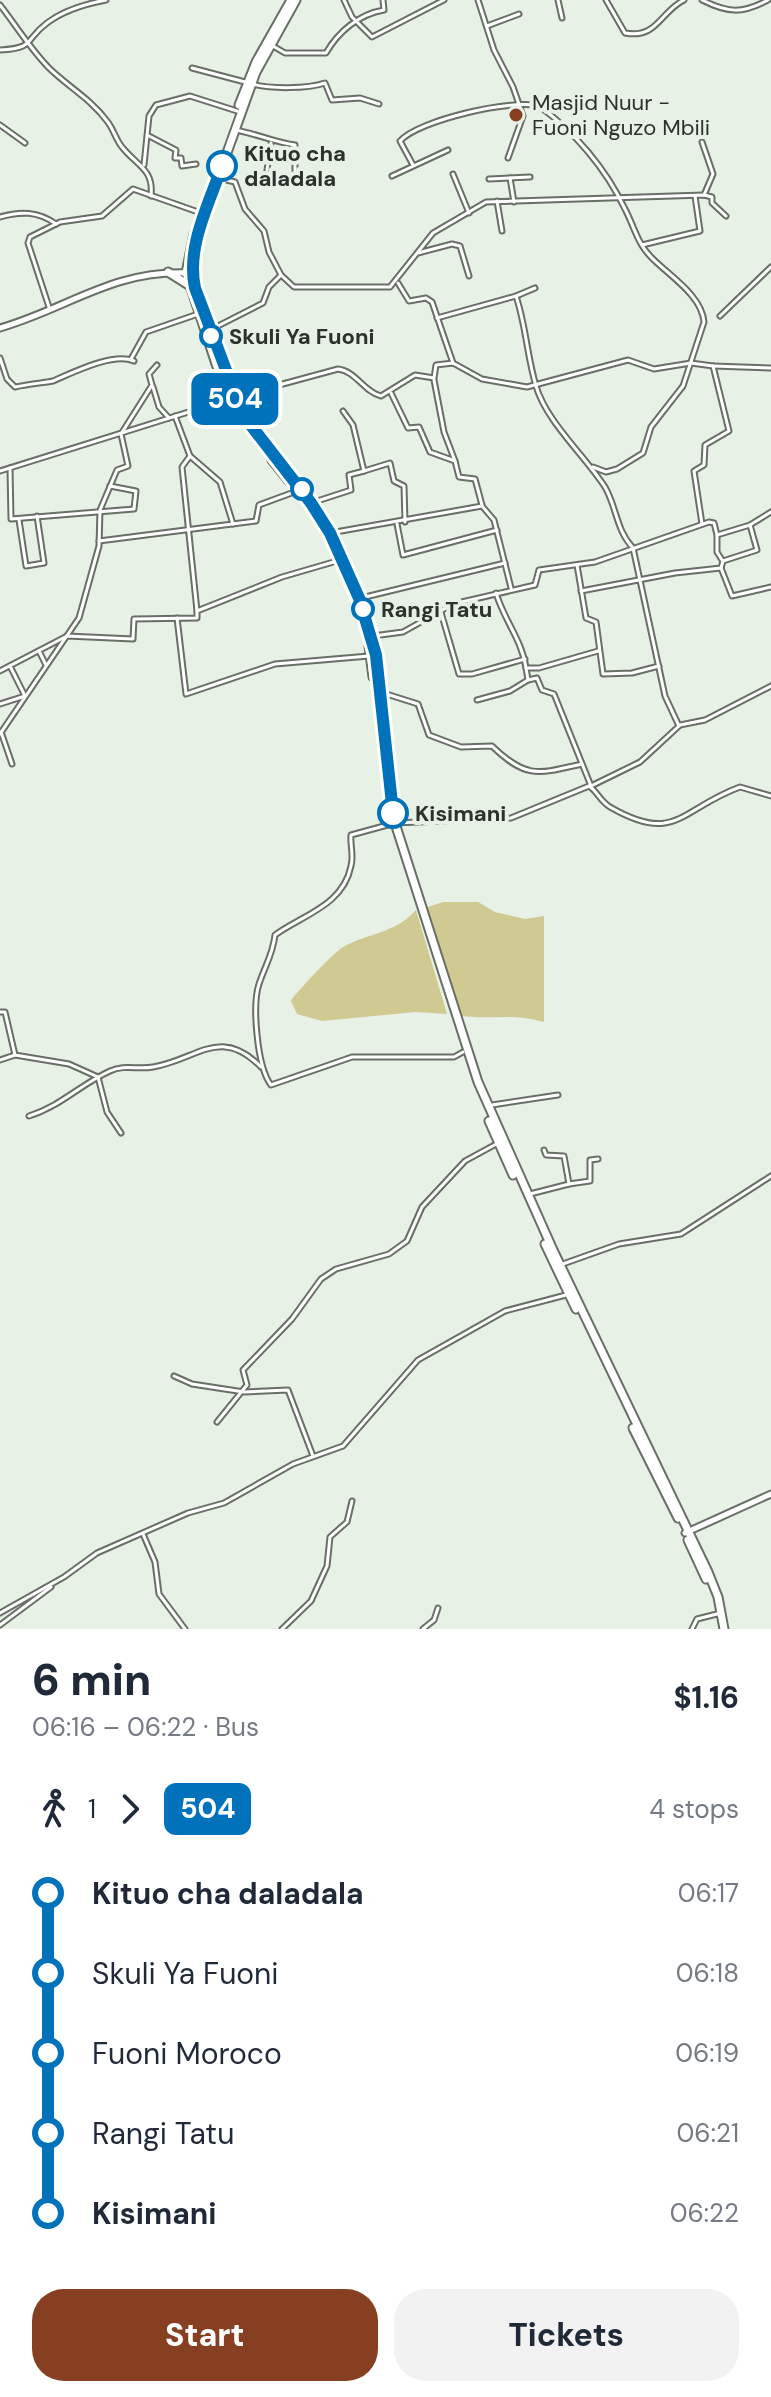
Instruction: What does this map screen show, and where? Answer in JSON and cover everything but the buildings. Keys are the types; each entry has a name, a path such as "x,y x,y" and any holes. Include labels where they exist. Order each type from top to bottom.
{"main road":[{"path":"294,0 249,83 198,234 189,273 190,289 230,399 245,427 297,491 337,561 364,626 380,692 393,824"},
{"path":"294,0 237,111 186,262 238,404 249,424 311,503 330,533 359,598 372,637 393,824 463,1052 499,1143 687,1532 723,1626"},
{"path":"168,272 186,262"},
{"path":"168,272 181,278 190,289"},
{"path":"454,1019 488,1106 571,1294"}],"street":[{"path":"0,50 19,49 31,43 43,25 62,13 106,0"},
{"path":"344,0 355,20 372,37 444,0"},
{"path":"270,45 285,53 326,53 330,44 355,20 367,13 384,10 383,0"},
{"path":"478,0 523,121 508,158"},
{"path":"558,0 562,18"},
{"path":"606,0 625,33 633,34 646,33 660,25 667,11 684,0"},
{"path":"702,0 713,8 743,11 757,8 768,0"},
{"path":"0,5 22,39 31,43 51,70 109,122 122,147 144,166 152,182 150,198"},
{"path":"487,26 519,14"},
{"path":"192,68 276,89 285,85 310,88 325,83 332,100 360,98 379,104"},
{"path":"144,166 151,110 176,97 190,96 237,111"},
{"path":"413,165 400,141 410,131 485,108 539,106 564,125 590,155 620,199 642,245 676,278 703,313 683,386 651,427 643,453 617,469 606,472 593,467"},
{"path":"0,125 25,143"},
{"path":"235,130 266,136 271,143 267,170"},
{"path":"149,136 176,150 175,158 181,158 182,166 196,164"},
{"path":"702,142 713,174 704,195"},
{"path":"271,143 295,145 295,171"},
{"path":"392,176 448,150"},
{"path":"453,174 469,213"},
{"path":"489,179 530,177"},
{"path":"218,178 235,182 245,209 264,231 269,252 281,275 300,289 385,288 397,283 433,233 486,202 704,195 712,197 712,203 726,216"},
{"path":"510,178 514,202"},
{"path":"50,310 28,243 30,237 56,224 102,216 133,189 150,198 201,213"},
{"path":"642,245 700,231 695,196"},
{"path":"497,201 502,231"},
{"path":"0,217 17,212 44,216 56,224"},
{"path":"418,253 460,246 469,276"},
{"path":"720,316 771,267"},
{"path":"0,328 112,282 168,272 189,273"},
{"path":"209,330 263,303 269,287 281,275"},
{"path":"397,283 409,301 430,299 453,363"},
{"path":"437,318 535,288"},
{"path":"516,296 527,330 536,386 569,441 593,467 614,509 622,535 633,548 665,696 679,726"},
{"path":"0,358 7,379 15,387 36,381 50,382 77,368 112,360 132,360 146,332 198,314"},
{"path":"511,590 497,530 482,506 478,483 472,477 459,477 446,440 434,378 436,365 453,363 482,379 536,386 628,360 654,369 691,363 771,368"},
{"path":"157,365 149,374 159,407 169,418"},
{"path":"702,524 695,501 699,497 694,471 704,465 705,445 729,431 713,366"},
{"path":"238,404 268,388 338,369 349,372 373,394 391,393 415,375 434,378"},
{"path":"12,764 1,733 69,638 91,580 99,541 100,510 117,470 128,466 121,434 152,385"},
{"path":"391,393 408,428 419,427 430,452 455,461"},
{"path":"0,471 62,449 121,434 230,399"},
{"path":"343,411 353,425 364,471"},
{"path":"175,416 190,456 220,482 233,524"},
{"path":"0,671 67,636 133,639 134,619 197,618 182,467 190,456"},
{"path":"311,503 351,490 349,475 390,463 394,481 405,490 405,522"},
{"path":"10,468 11,519 134,509 136,491 110,486"},
{"path":"99,541 256,521 259,505 297,491"},
{"path":"330,533 397,524 482,506"},
{"path":"717,535 750,525 771,512"},
{"path":"19,518 26,566 44,563 37,516"},
{"path":"372,637 403,632 440,609 535,585 539,570 577,565 702,524 714,523 717,552 723,561 721,568 732,596 771,587"},
{"path":"397,524 403,555 497,530"},
{"path":"723,561 757,550 750,525"},
{"path":"197,611 282,577 337,561"},
{"path":"359,598 505,563"},
{"path":"577,565 586,618 596,622 604,675 659,666"},
{"path":"581,591 721,568"},
{"path":"496,593 525,659 528,680"},
{"path":"440,609 459,674 472,674 525,659"},
{"path":"177,618 186,694 275,664 373,656"},
{"path":"39,651 47,667"},
{"path":"526,668 539,668 598,651"},
{"path":"10,666 25,696"},
{"path":"477,700 510,691 537,678 542,690 554,694 591,786 609,807 636,822 660,827 740,787 771,796"},
{"path":"261,1067 258,991 273,955 275,935 309,917 340,891 351,868 351,835 393,824 511,818 591,786 640,762 679,726 705,720 771,686"},
{"path":"380,692 418,704 429,735 461,747 492,746 519,769 529,773 582,764"},
{"path":"0,704 25,696"},
{"path":"0,1012 5,1012 15,1055"},
{"path":"29,1116 59,1105 98,1077 130,1065 151,1068 220,1046 237,1049 261,1067 271,1085 352,1057 454,1057 463,1052"},
{"path":"0,1060 15,1055 69,1064 98,1077"},
{"path":"98,1077 107,1112 121,1133"},
{"path":"488,1106 558,1095"},
{"path":"217,1422 244,1392 247,1385 243,1370 292,1319 321,1279 336,1269 389,1254 407,1241 422,1207 465,1161 499,1143"},
{"path":"544,1150 546,1155 564,1156 569,1184"},
{"path":"527,1194 590,1181 590,1160 598,1159"},
{"path":"560,1265 619,1244 681,1234 771,1176"},
{"path":"0,1625 97,1553 188,1513 224,1503 269,1476 343,1446 418,1360 505,1311 571,1294"},
{"path":"174,1376 192,1384 244,1392 288,1390 313,1456"},
{"path":"687,1532 771,1494"},
{"path":"282,1629 311,1601 327,1566 330,1537 347,1522 352,1501"},
{"path":"143,1534 155,1562 159,1594 185,1629"},
{"path":"0,1613 57,1581"},
{"path":"423,1629 434,1620 438,1608"},
{"path":"692,1629 697,1619 720,1614"}],"shaded area":[{"path":"443,902 478,902 495,912 525,919 544,916 544,1022 457,1015 425,908"},
{"path":"416,910 447,1014 415,1012 322,1021 297,1014 291,1001 339,950 400,924"}],"bus line":[{"name":"504","path":"222,166 198,234 192,261 195,288 219,360 243,415 311,503 330,533 359,598 376,655 393,813"}],"place":[{"name":"Masjid Nuur - Fuoni Nguzo Mbili","path":"516,115"},
{"name":"Kituo cha daladala","path":"222,166"},
{"name":"Skuli Ya Fuoni","path":"211,336"},
{"name":"Rangi Tatu","path":"363,609"},
{"name":"Kisimani","path":"393,813"}]}
